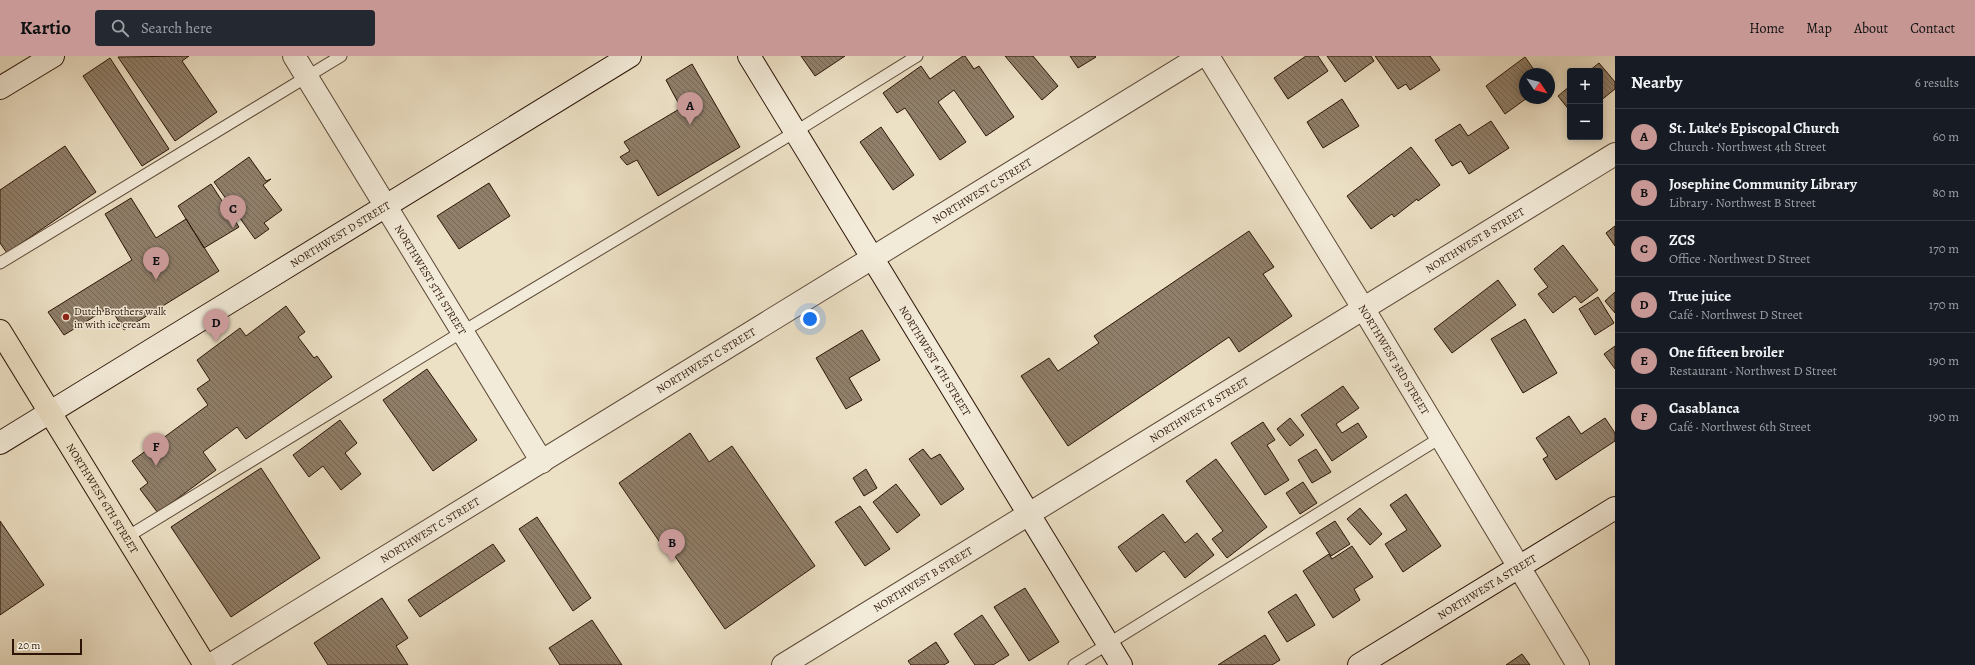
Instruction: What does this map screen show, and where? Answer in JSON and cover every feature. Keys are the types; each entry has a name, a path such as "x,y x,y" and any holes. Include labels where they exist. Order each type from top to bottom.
{"highway":[{"name":"NORTHWEST 6TH STREET","path":"0,331 205,665"}],"street":[{"path":"0,88 53,56"},
{"name":"NORTHWEST 5TH STREET","path":"294,56 542,462"},
{"name":"NORTHWEST D STREET","path":"0,442 630,56"},
{"name":"NORTHWEST 4TH STREET","path":"749,56 1121,665"},
{"name":"NORTHWEST C STREET","path":"210,665 1201,56"},
{"name":"NORTHWEST 3RD STREET","path":"1208,56 1363,308 1578,665"},
{"name":"NORTHWEST B STREET","path":"783,665 1615,154"},
{"name":"NORTHWEST A STREET","path":"1359,665 1615,508"}],"lane":[{"path":"0,263 341,56"},
{"path":"127,537 462,332 795,132 917,56"},
{"path":"1074,665 1440,438"}],"building":[{"path":"189,56 182,61 217,112 175,141 118,57"},
{"path":"801,56 845,56 815,76"},
{"path":"965,56 974,69 979,66 1014,117 986,136 954,90 938,102 966,142 940,160 905,108 897,113 883,93 921,66 930,79"},
{"path":"1005,56 1033,56 1058,86 1042,100"},
{"path":"1070,56 1095,56 1096,57 1078,68"},
{"path":"1306,56 1318,56 1328,71 1288,99 1274,78"},
{"path":"1327,56 1371,56 1374,61 1345,82"},
{"path":"1375,56 1430,56 1440,70 1410,90 1406,84 1398,89"},
{"path":"1525,57 1533,68 1519,68 1519,104 1505,114 1486,86"},
{"path":"110,58 169,149 142,166 83,76"},
{"path":"1599,63 1615,82 1615,89 1603,99 1603,68 1593,68"},
{"path":"692,64 740,147 658,196 637,160 627,165 620,157 630,151 624,142 681,108 666,80"},
{"path":"1567,88 1567,107 1558,96"},
{"path":"1342,99 1359,126 1323,148 1307,122"},
{"path":"1491,121 1509,148 1469,174 1461,161 1452,166 1435,140 1460,124 1468,136"},
{"path":"881,127 914,175 893,190 860,142"},
{"path":"65,146 96,192 7,253 0,243 0,190"},
{"path":"1411,147 1440,185 1418,201 1417,199 1394,217 1392,214 1371,229 1347,196"},
{"path":"249,157 266,181 271,179 263,185 282,210 264,223 269,229 255,239 214,182"},
{"path":"489,183 510,216 459,249 437,216"},
{"path":"211,184 239,227 204,248 178,206"},
{"path":"131,198 156,238 186,219 219,271 124,330 110,307 64,335 48,312 132,260 105,214"},
{"path":"1615,226 1615,246 1606,233"},
{"path":"1249,231 1274,267 1263,274 1292,316 1239,352 1229,337 1068,446 1021,376 1049,358 1058,371 1099,343 1094,336"},
{"path":"1563,245 1598,290 1581,303 1575,296 1553,313 1538,294 1548,287 1534,269"},
{"path":"1498,280 1516,305 1452,353 1434,329"},
{"path":"1615,292 1615,313 1605,301"},
{"path":"1598,297 1614,323 1595,335 1579,309"},
{"path":"286,306 305,332 298,337 314,358 317,356 332,377 246,439 237,427 203,452 216,470 158,513 140,489 148,483 132,461 208,405 197,389 210,380 197,360 240,328 246,336"},
{"path":"1525,319 1557,373 1523,393 1491,339"},
{"path":"862,330 880,360 849,378 862,400 846,409 816,358"},
{"path":"1615,346 1615,369 1604,354"},
{"path":"427,369 477,440 433,471 383,400"},
{"path":"1343,386 1359,408 1336,424 1342,433 1358,423 1367,437 1332,461 1301,415"},
{"path":"1569,416 1581,434 1605,418 1615,433 1615,441 1556,480 1543,459 1548,456 1536,438"},
{"path":"1290,418 1304,435 1290,446 1277,429"},
{"path":"340,420 357,443 345,453 361,474 341,490 323,466 309,477 293,455"},
{"path":"1263,422 1275,440 1267,445 1289,480 1265,495 1231,443"},
{"path":"690,433 709,462 732,446 815,566 725,629 672,552 668,554 619,483"},
{"path":"923,449 931,459 940,454 964,489 941,505 909,459"},
{"path":"1316,449 1331,472 1312,483 1298,460"},
{"path":"1216,459 1267,527 1227,558 1212,539 1223,531 1186,481"},
{"path":"261,468 320,558 231,617 171,527"},
{"path":"866,469 877,488 864,496 853,478"},
{"path":"1303,482 1317,503 1300,514 1286,493"},
{"path":"896,484 920,515 897,533 873,502"},
{"path":"1406,494 1441,546 1403,572 1385,544 1407,530 1390,505"},
{"path":"860,506 890,549 865,566 835,522"},
{"path":"1360,508 1382,534 1370,545 1347,519"},
{"path":"1163,514 1185,543 1197,533 1214,555 1185,578 1164,551 1136,572 1118,547"},
{"path":"537,517 591,598 573,611 519,529"},
{"path":"0,521 44,585 0,615"},
{"path":"1335,521 1350,544 1331,556 1316,533"},
{"path":"493,544 505,561 420,617 408,600"},
{"path":"1352,546 1373,577 1354,589 1360,600 1333,618 1303,571 1329,554 1332,559"},
{"path":"1025,588 1059,642 1029,661 994,607"},
{"path":"1296,594 1315,625 1287,642 1268,612"},
{"path":"382,598 408,638 396,646 408,665 328,665 314,643"},
{"path":"982,615 1009,655 993,665 975,665 954,634"},
{"path":"592,620 622,665 560,665 549,648"},
{"path":"1265,635 1280,660 1272,665 1218,665"},
{"path":"936,642 949,662 944,665 911,665 908,661"},
{"path":"1522,654 1530,665 1506,665"}],"place":[{"name":"St. Luke's Episcopal Church","path":"690,125"},
{"name":"ZCS","path":"233,228"},
{"name":"One fifteen broiler","path":"156,280"},
{"name":"Dutch Brothers walk in with ice cream","path":"66,317"},
{"name":"True juice","path":"216,342"},
{"name":"Casablanca","path":"156,466"},
{"name":"Josephine Community Library","path":"672,562"}]}
